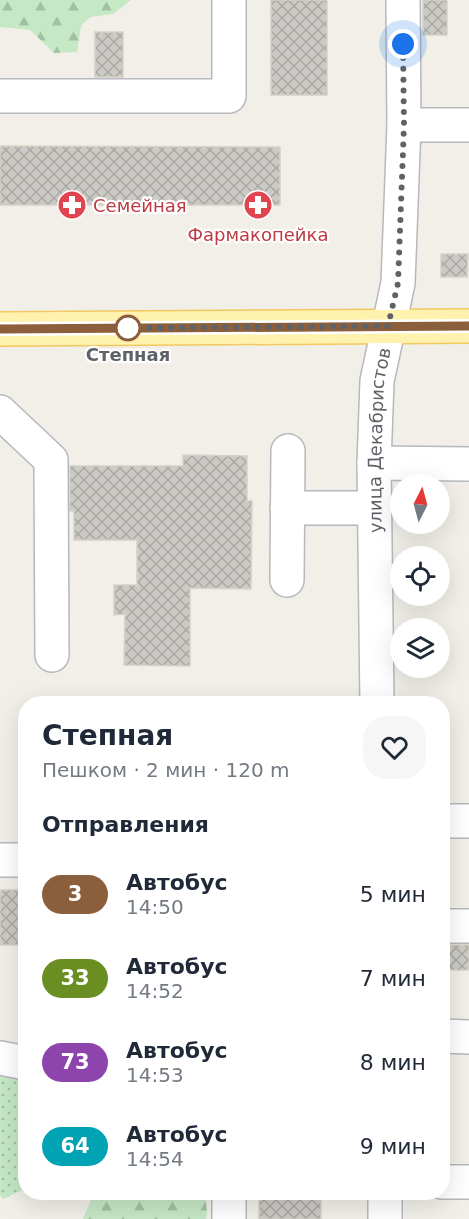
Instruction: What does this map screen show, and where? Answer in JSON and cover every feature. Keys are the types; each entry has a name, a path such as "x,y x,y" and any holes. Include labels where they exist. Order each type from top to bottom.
{"main road":[{"path":"0,329 469,326"}],"street":[{"path":"0,96 229,96 229,0"},
{"name":"улица Декабристов","path":"377,696 374,463 377,381 398,283 404,125 403,0"},
{"path":"404,125 469,125"},
{"path":"0,412 51,459 52,655"},
{"path":"287,580 288,451"},
{"path":"374,463 469,464"},
{"path":"287,508 374,508"},
{"path":"450,821 469,821"},
{"path":"0,860 18,860"},
{"path":"450,926 469,926"},
{"path":"450,1036 469,1037"},
{"path":"0,1058 18,1061"},
{"path":"450,1182 469,1182"},
{"path":"229,1200 229,1219"},
{"path":"385,1200 385,1219"}],"green space":[{"path":"0,0 131,0 113,14 90,17 81,26 77,52 54,53 30,30 0,27"},
{"path":"0,1062 18,1065 18,1192 3,1199 0,1195"},
{"path":"91,1200 206,1200 206,1219 83,1219"}],"building":[{"path":"271,0 327,0 327,95 271,95"},
{"path":"423,0 447,0 447,35 423,35"},
{"path":"95,32 123,32 123,77 95,77"},
{"path":"0,146 280,147 280,205 0,205"},
{"path":"441,254 468,254 467,277 441,277"},
{"path":"183,455 247,456 247,501 252,501 251,589 190,588 190,666 124,665 125,614 114,615 114,585 137,585 137,540 74,540 74,511 70,511 70,466 183,466"},
{"path":"0,890 18,890 18,945 0,945"},
{"path":"450,945 469,945 469,970 450,970"},
{"path":"259,1200 321,1200 321,1219 259,1219"}],"bus line":[{"name":"3","path":"0,329 469,326"}],"place":[{"name":"Семейная","path":"72,205"},
{"name":"Фармакопейка","path":"258,205"},
{"name":"Степная","path":"128,328"}],"route":[{"path":"128,328 388,326 398,283 404,125 403,44"}]}
